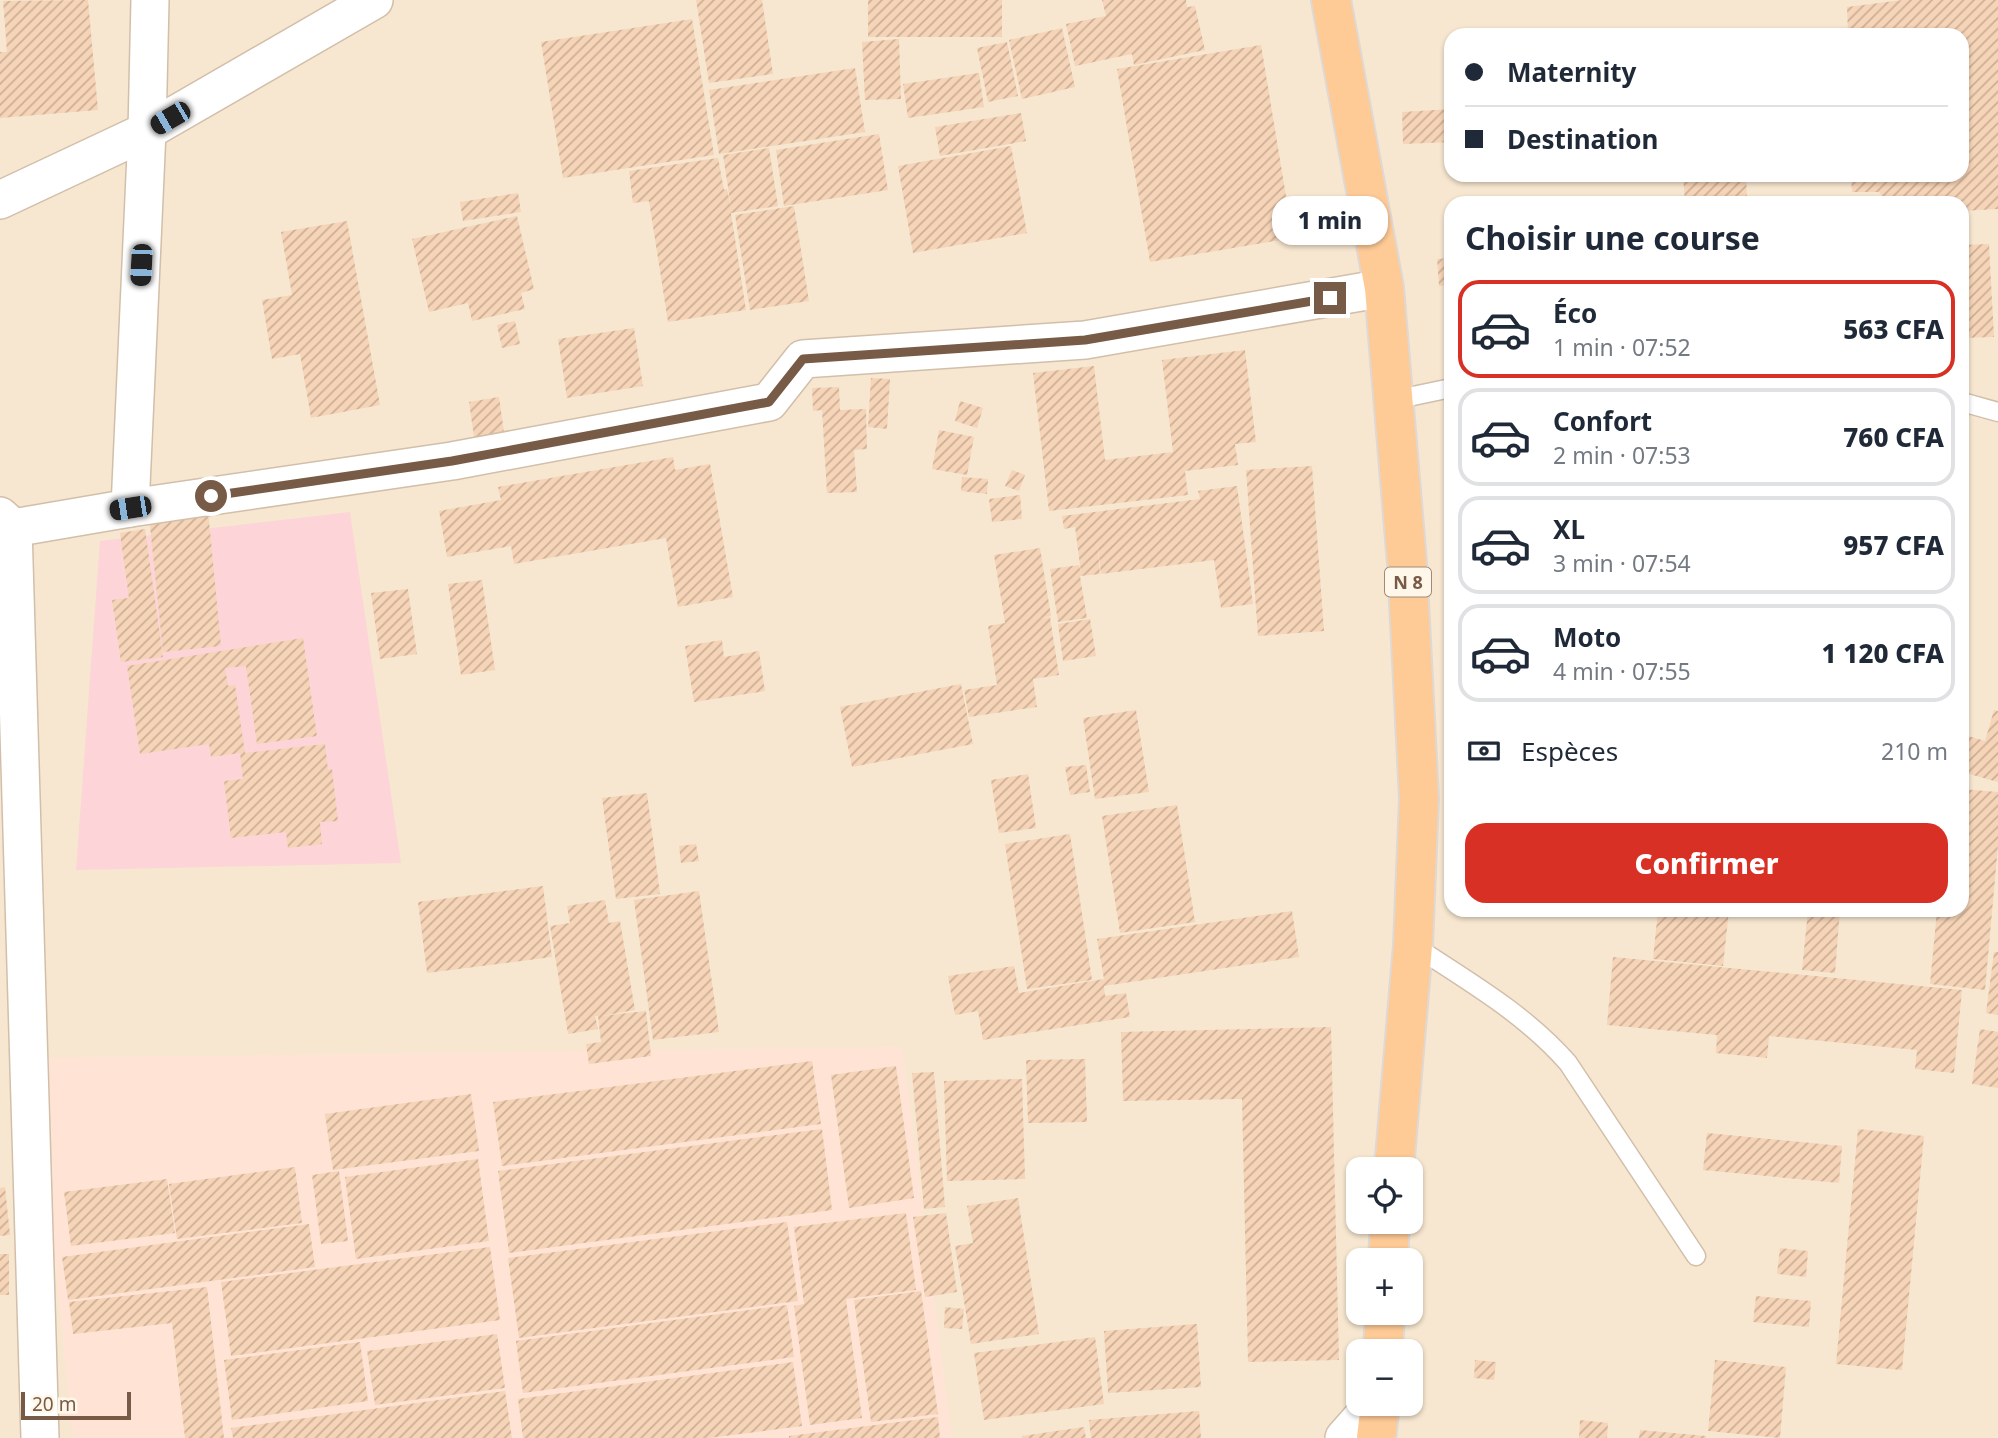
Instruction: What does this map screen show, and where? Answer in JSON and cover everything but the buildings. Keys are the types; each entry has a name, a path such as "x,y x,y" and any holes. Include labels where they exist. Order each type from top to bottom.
{"highway":[{"name":"N 8","path":"1331,0 1384,288 1406,563 1419,798 1413,945 1395,1157"},
{"path":"1376,1438 1377,1416"}],"street":[{"path":"130,508 147,131 150,0"},
{"path":"0,201 147,131 374,0"},
{"path":"40,1438 6,522 130,508 452,461 769,402 803,359 1085,340 1384,288"},
{"path":"1344,1438 1365,1416"}],"lane":[{"path":"1394,400 1444,389"},
{"path":"1969,404 1998,412"},
{"path":"1413,945 1517,1013 1546,1038 1568,1063 1696,1256"}],"shaded area":[{"path":"0,0 1998,0 1998,1438 0,1438"},
{"path":"350,512 401,863 76,870 100,541"},
{"path":"902,1047 952,1438 73,1438 34,1058"}],"route":[{"path":"211,496 452,461 769,402 803,359 1085,340 1330,298"}]}
